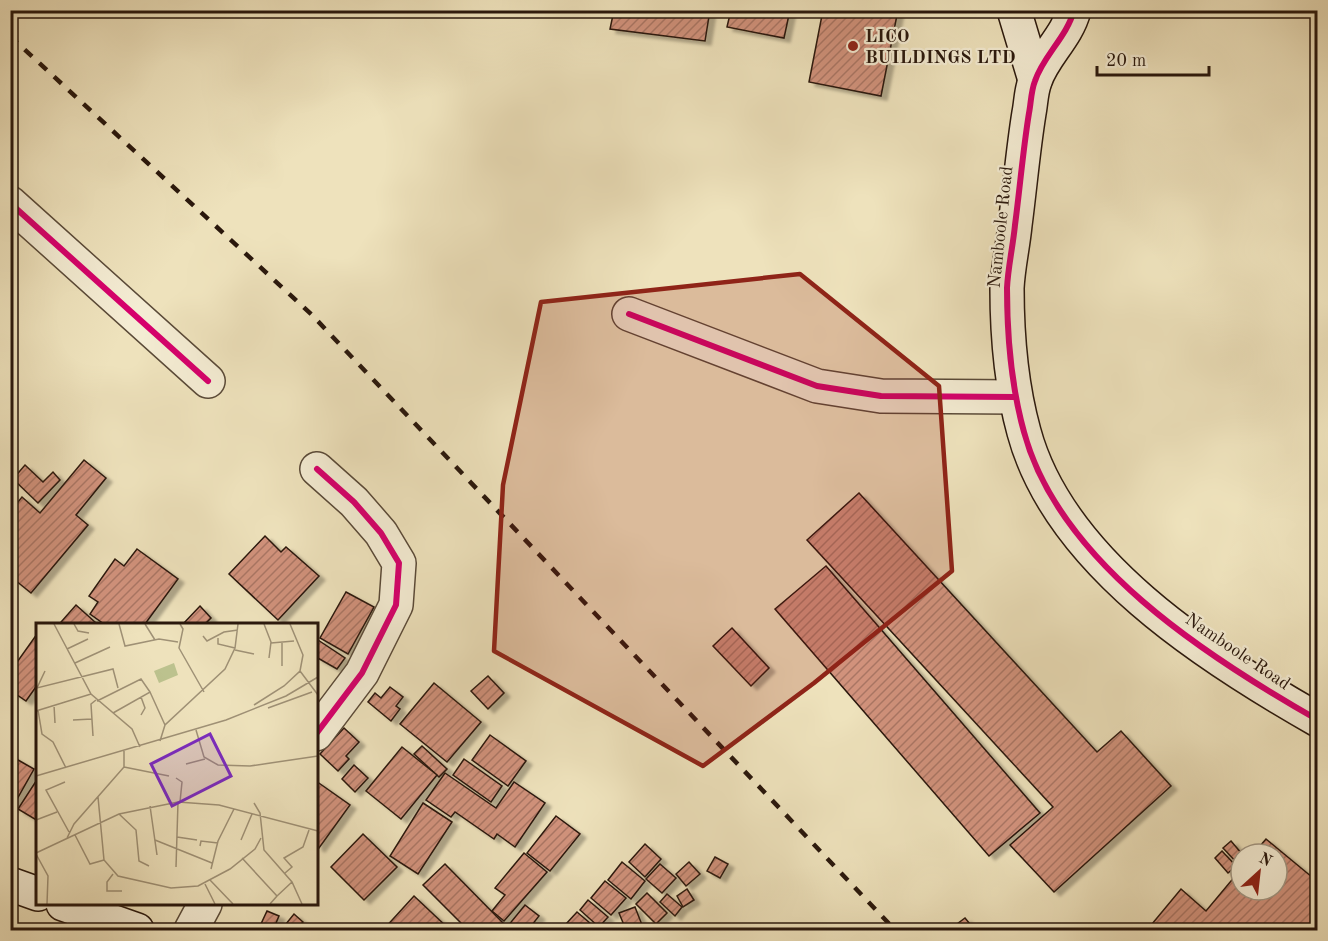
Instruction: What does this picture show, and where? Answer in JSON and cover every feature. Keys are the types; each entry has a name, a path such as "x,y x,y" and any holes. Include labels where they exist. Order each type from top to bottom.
{"street":[{"path":"1014,10 1035,80"},
{"name":"Namboole Road","path":"1074,10 1070,26 1035,80 1022,152 1007,286 1015,397 1024,434 1043,478 1069,523 1123,582 1186,636 1269,693 1317,720"},
{"path":"10,203 208,381"},
{"path":"629,314 817,386 881,396 1015,397"},
{"path":"316,469 354,502 381,533 399,563 396,605 362,673 318,731"},
{"path":"10,884 36,893"},
{"path":"68,905 136,930"},
{"path":"191,930 204,905"}],"highlighted area":[{"path":"800,274 939,386 952,571 814,683 703,766 494,651 503,485 541,302"}],"building":[{"path":"614,10 710,10 705,41 610,29"},
{"path":"731,10 790,10 784,38 727,27"},
{"name":"LICO BUILDINGS LTD","path":"823,10 898,10 881,96 809,82"},
{"path":"84,460 106,478 76,515 88,525 31,593 10,576 10,512 22,497 40,513"},
{"path":"25,465 43,482 53,472 60,480 38,503 13,479"},
{"path":"859,493 1097,752 1121,731 1171,786 1054,892 1010,845 1053,807 807,540"},
{"path":"265,536 281,552 286,547 319,576 278,620 229,574"},
{"path":"137,549 178,579 146,623 103,623 90,614 98,602 89,596 115,559 124,566"},
{"path":"826,566 1040,813 989,856 775,609"},
{"path":"346,592 374,607 348,654 320,638"},
{"path":"76,605 96,623 62,623 61,622"},
{"path":"200,606 211,618 206,623 184,623"},
{"path":"732,628 769,668 751,686 713,646"},
{"path":"36,635 36,687 26,701 10,690 10,672"},
{"path":"318,640 345,658 337,669 318,658"},
{"path":"488,676 504,693 488,709 471,691"},
{"path":"434,683 481,722 447,762 400,724"},
{"path":"390,687 403,697 396,706 400,709 391,721 368,702 375,693 381,698"},
{"path":"344,728 359,742 346,756 349,759 338,771 320,754"},
{"path":"490,735 526,761 508,786 472,760"},
{"path":"422,746 447,769 439,777 414,754"},
{"path":"402,747 437,775 401,819 366,791"},
{"path":"11,756 34,769 12,808 10,807"},
{"path":"464,759 502,786 491,802 453,775"},
{"path":"354,765 368,778 355,792 342,779"},
{"path":"445,773 496,808 514,782 545,803 515,847 497,834 494,839 455,812 451,817 426,800"},
{"path":"36,781 36,820 18,809"},
{"path":"318,782 350,805 318,847"},
{"path":"423,803 452,822 418,874 390,856"},
{"path":"556,816 580,834 550,871 527,853"},
{"path":"363,834 397,867 364,900 331,867"},
{"path":"1229,843 1229,854 1223,848"},
{"path":"645,844 661,859 645,877 629,862"},
{"path":"1222,851 1229,858 1229,872 1228,873 1215,858"},
{"path":"524,853 547,872 504,921 492,911 505,895 495,888"},
{"path":"715,857 728,864 720,878 707,871"},
{"path":"1289,858 1318,882 1318,930 1147,930 1181,889 1206,911 1229,883 1229,902 1289,902"},
{"path":"622,862 645,881 631,899 608,880"},
{"path":"689,862 700,874 686,886 676,874"},
{"path":"445,864 503,923 495,930 468,930 423,885"},
{"path":"660,864 676,878 662,893 646,879"},
{"path":"605,881 626,898 611,915 591,898"},
{"path":"687,889 694,900 683,907 677,896"},
{"path":"647,893 667,913 656,924 636,904"},
{"path":"667,894 682,907 675,916 660,902"},
{"path":"414,896 448,928 446,930 383,930"},
{"path":"588,900 608,917 599,927 580,910"},
{"path":"525,905 539,916 528,930 511,930 507,927"},
{"path":"635,907 644,930 626,930 619,913"},
{"path":"267,911 279,916 273,930 260,926"},
{"path":"577,912 598,930 573,930 566,924"},
{"path":"294,914 303,922 296,930 281,930"},
{"path":"965,918 975,930 949,930"}],"railway":[{"path":"10,36 312,315 895,930"}],"cycle path":[{"path":"1074,10 1066,29 1043,63 1033,89 1008,272 1009,342 1016,396 1024,432 1042,479 1069,523 1103,564 1142,601 1185,635 1230,667 1318,720"},
{"path":"10,203 208,381"},
{"path":"629,314 817,386 881,396 1015,397"},
{"path":"317,469 354,502 381,533 399,563 396,605 362,673 318,731"}],"place":[{"name":"LICO BUILDINGS LTD","path":"853,46"}]}
